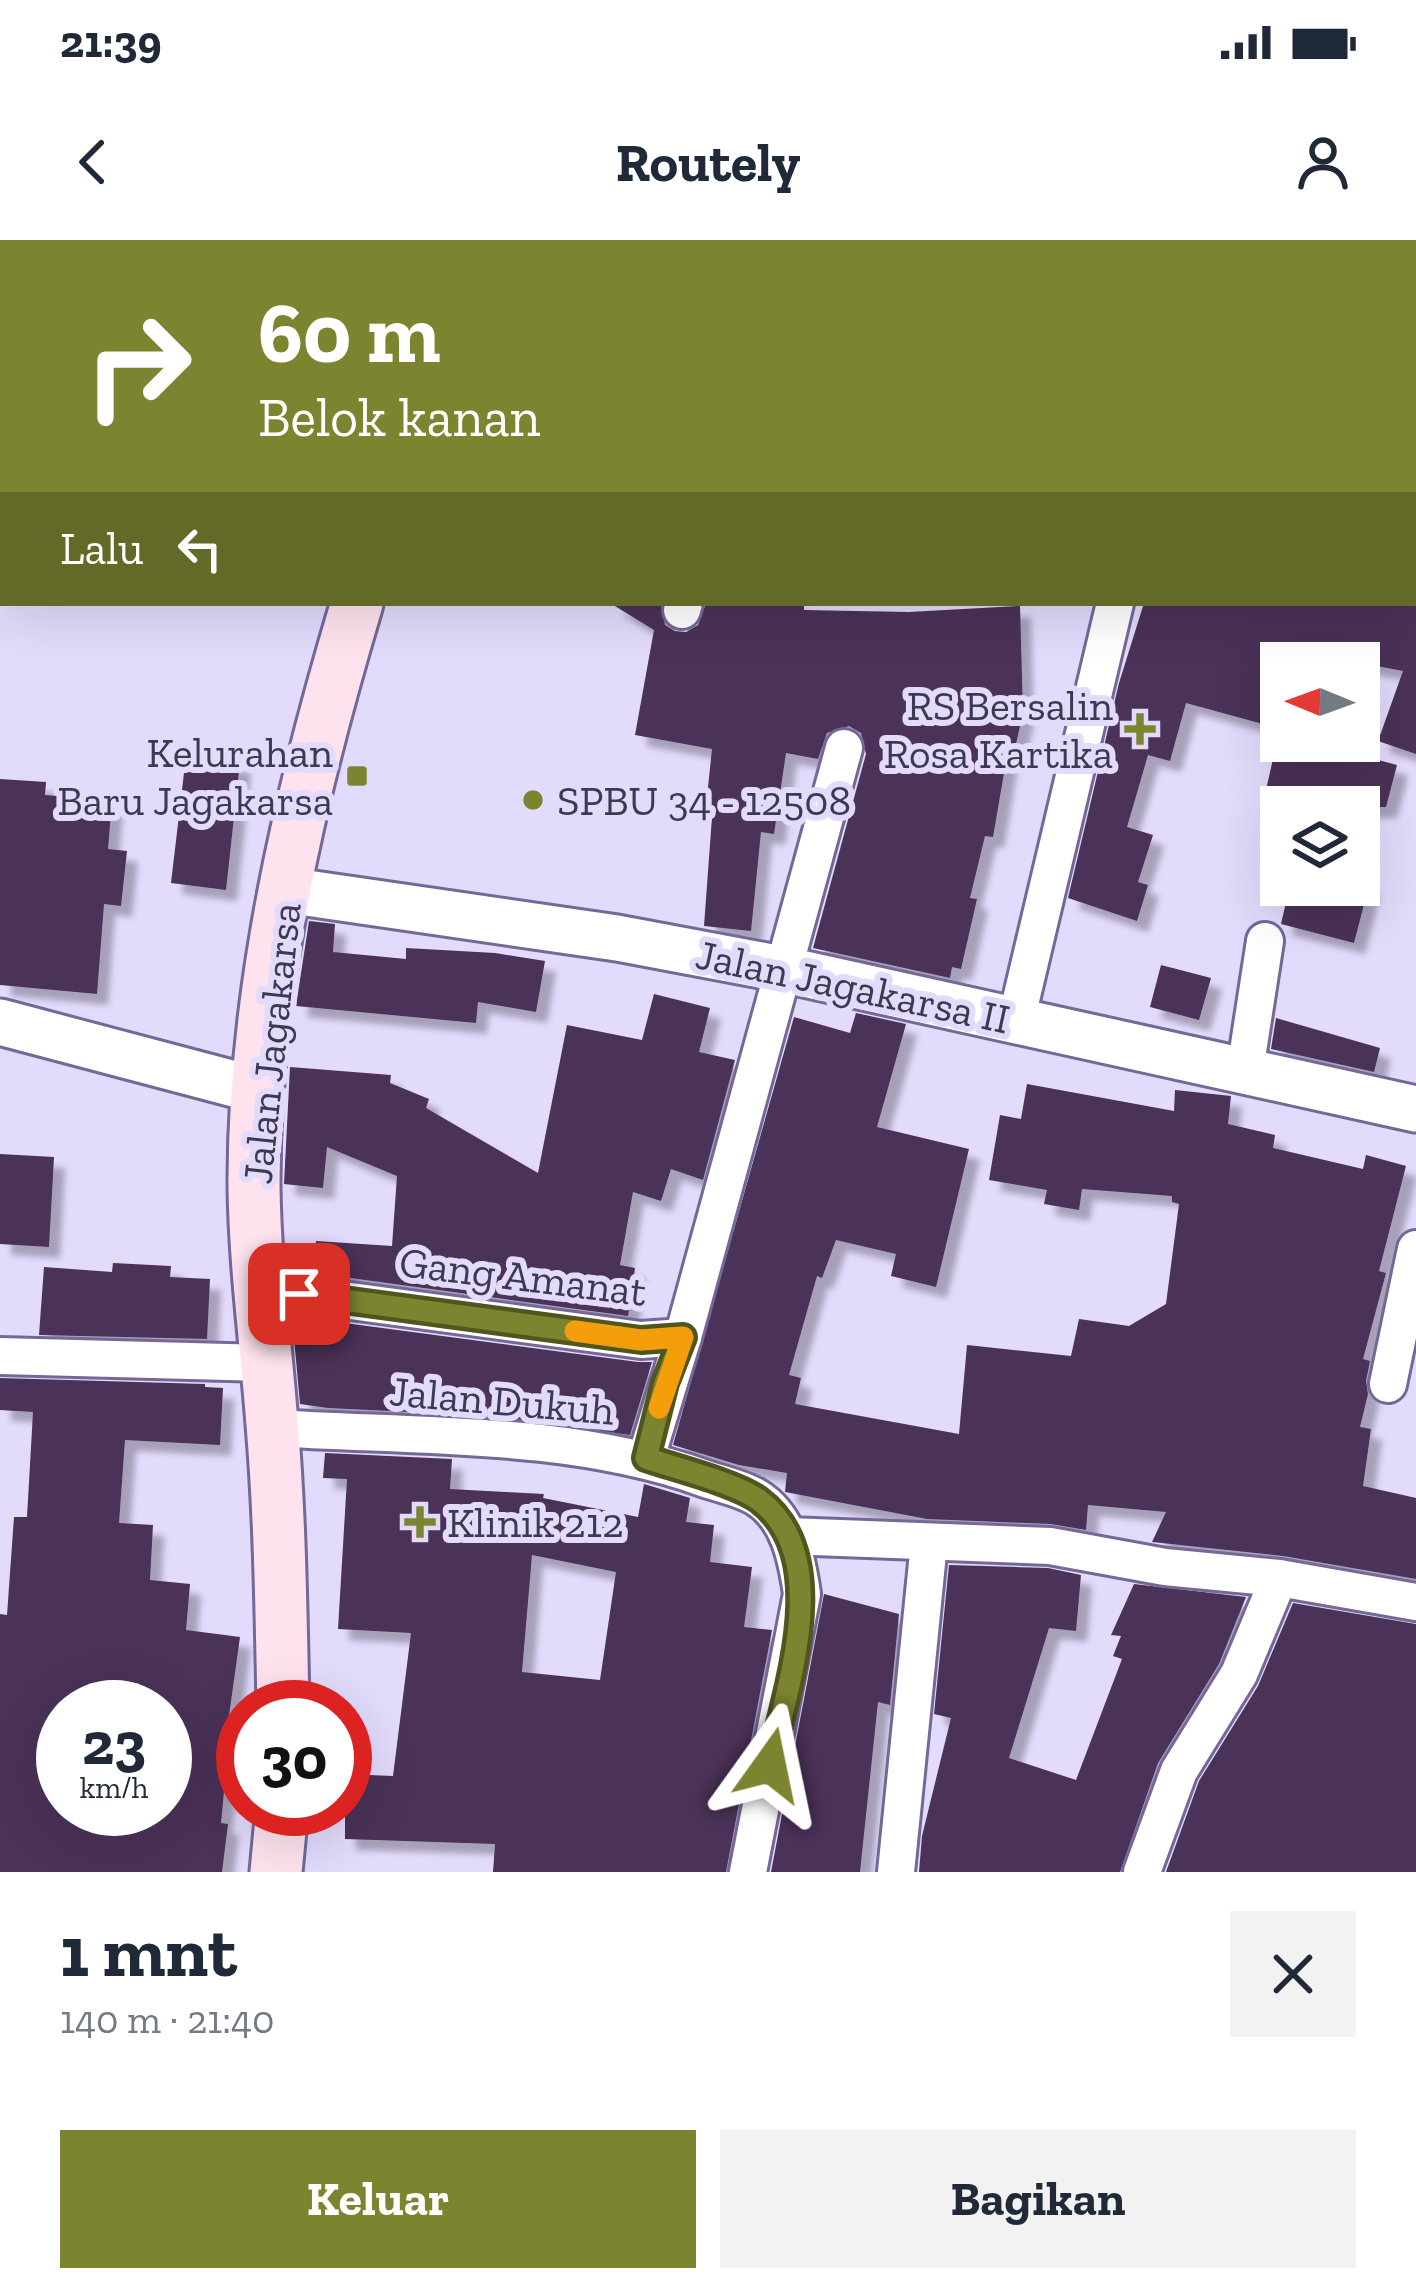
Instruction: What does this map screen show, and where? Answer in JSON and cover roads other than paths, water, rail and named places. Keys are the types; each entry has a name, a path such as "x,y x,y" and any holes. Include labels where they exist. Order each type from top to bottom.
{"main road":[{"name":"Jalan Jagakarsa","path":"282,1680 273,1428 254,1184 257,1090 286,890 331,690 356,606"},
{"path":"276,1872 279,1836"}],"street":[{"path":"1016,1021 1114,606"},
{"name":"Gang Amanat","path":"261,1289 641,1340 683,1337 844,748"},
{"name":"Jalan Jagakarsa II","path":"286,890 617,938 782,969 1416,1109"},
{"path":"1245,1071 1265,941"},
{"path":"0,1022 257,1090"},
{"path":"1388,1384 1416,1250"},
{"path":"646,1458 665,1383 683,1337"},
{"path":"0,1356 267,1364"},
{"name":"Jalan Dukuh","path":"273,1428 486,1441 646,1458 755,1497 788,1536"},
{"path":"748,1872 799,1623 802,1594 788,1536 1050,1546 1416,1602"},
{"path":"896,1872 929,1543"},
{"path":"1142,1872 1179,1771 1239,1674 1279,1578"}],"place":[{"name":"RS Bersalin Rosa Kartika","path":"1140,729"},
{"name":"Kelurahan Baru Jagakarsa","path":"357,776"},
{"name":"SPBU 34 - 12508","path":"533,800"},
{"name":"Klinik 212","path":"420,1522"}]}
